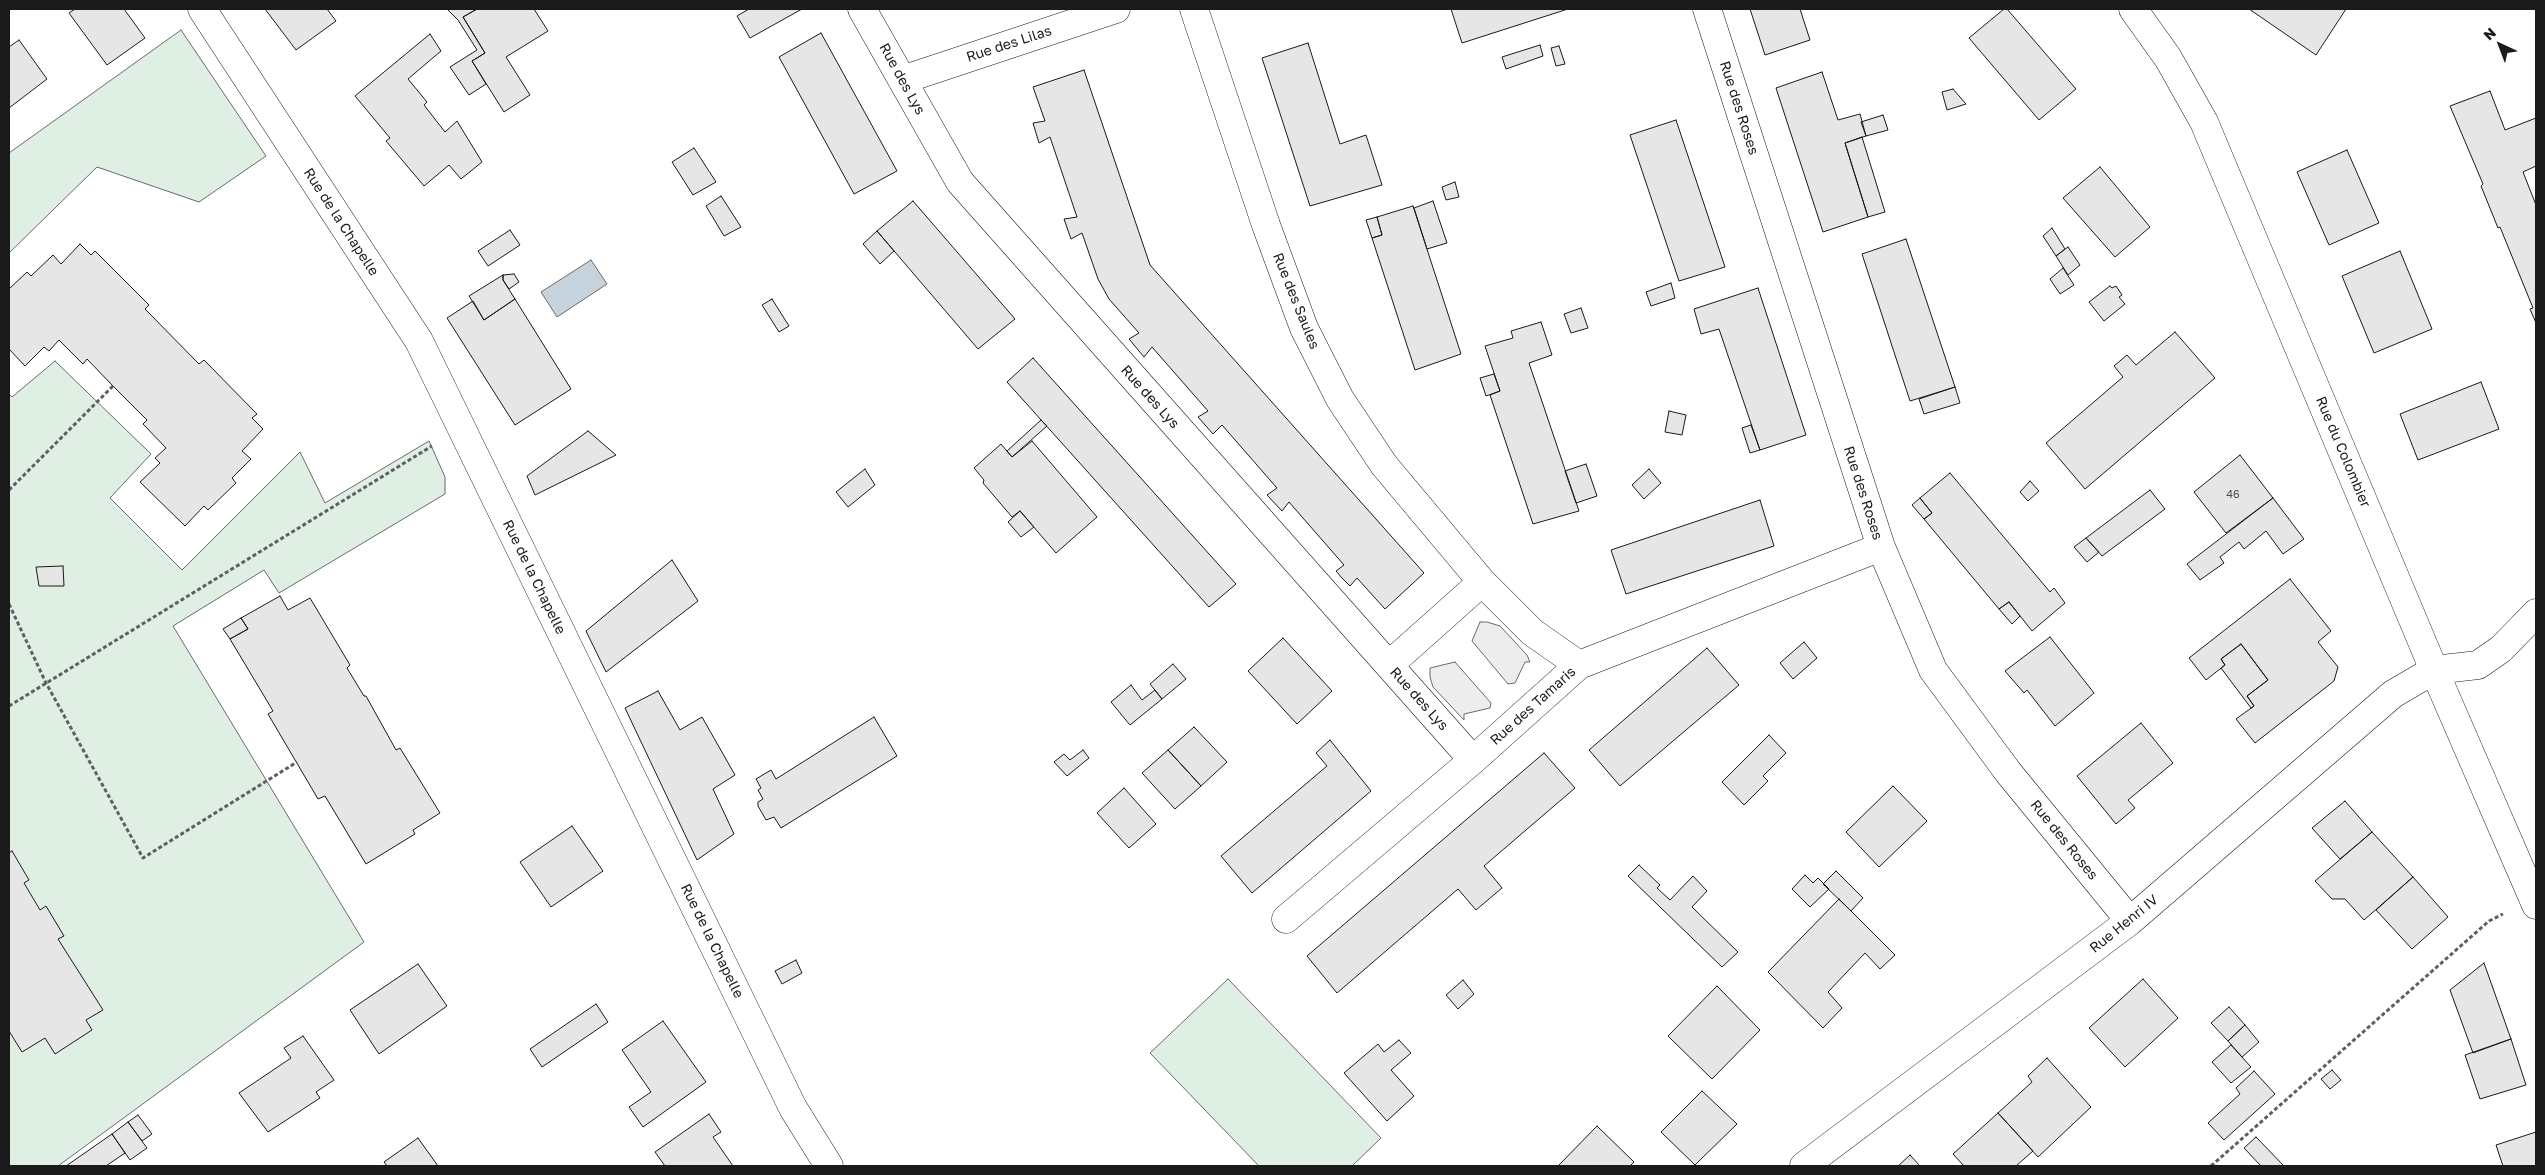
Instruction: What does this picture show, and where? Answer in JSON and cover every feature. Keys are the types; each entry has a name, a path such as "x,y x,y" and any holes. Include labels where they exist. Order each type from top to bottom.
{"street":[{"name":"Rue de la Chapelle","path":"202,9 419,341 793,1108 829,1166"},
{"name":"Rue des Lys","path":"862,9 960,182 1473,760"},
{"name":"Rue des Lilas","path":"902,80 1116,9"},
{"name":"Rue des Saules","path":"1194,9 1266,225 1304,328 1340,399 1384,465 1482,582 1532,632 1579,665"},
{"name":"Rue des Roses","path":"1707,9 1881,547 1933,670 2008,772 2130,921"},
{"name":"Rue du Colombier","path":"2133,9 2168,58 2204,122 2434,670 2535,903"},
{"name":"Rue des Tamaris","path":"1286,918 1473,760 1579,665 1881,547"},
{"path":"1389,665 1482,582"},
{"path":"2434,670 2478,665 2501,649 2536,613"},
{"name":"Rue Henri IV","path":"1804,1166 2130,921 2393,694 2434,670"}],"path":[{"path":"9,490 113,386"},
{"path":"9,706 462,429"},
{"path":"9,604 46,683 143,858 297,762"},
{"path":"2211,1166 2489,921 2535,903"}],"green space":[{"path":"181,30 266,156 199,202 97,167 9,253 9,153"},
{"path":"55,361 151,454 110,498 182,570 300,452 325,503 429,441 445,477 445,494 279,593 264,570 173,626 364,942 58,1166 9,1166 9,394 12,397"},
{"path":"1228,979 1381,1138 1352,1166 1259,1166 1150,1053"}],"shaded area":[{"path":"591,260 607,284 557,317 541,292"},
{"path":"1480,622 1500,626 1527,655 1530,662 1525,662 1515,683 1508,684 1472,641"},
{"path":"1455,662 1491,703 1490,708 1464,714 1464,720 1433,687 1430,677 1430,668"}],"building":[{"path":"75,9 124,9 145,38 107,65 69,13"},
{"path":"265,9 327,9 336,21 296,50"},
{"path":"447,9 477,9 463,17 485,53 472,61 486,84 469,95 450,67 477,50 458,20"},
{"path":"477,9 534,9 548,31 506,57 530,95 504,112 472,61 485,53 463,17"},
{"path":"749,9 802,9 750,38 737,16"},
{"path":"1451,9 1568,9 1462,43"},
{"path":"1750,9 1800,9 1810,40 1765,55"},
{"path":"2004,9 2007,9 2076,89 2039,120 1969,38"},
{"path":"2249,9 2346,9 2316,55"},
{"path":"821,33 897,171 854,194 779,57"},
{"path":"430,34 441,51 408,79 427,102 424,105 445,132 457,121 482,162 461,179 449,165 424,186 386,141 390,138 355,96"},
{"path":"19,40 47,79 9,108 9,47"},
{"path":"1308,43 1340,144 1366,135 1382,185 1310,206 1262,58"},
{"path":"1540,45 1543,56 1506,69 1502,57"},
{"path":"1559,46 1565,64 1556,66 1551,48"},
{"path":"1084,70 1150,265 1424,573 1385,609 1357,578 1350,586 1342,578 1336,571 1344,565 1289,502 1282,511 1267,495 1277,488 1222,425 1213,434 1198,417 1208,411 1152,347 1144,357 1129,339 1139,333 1109,299 1098,279 1082,233 1071,239 1064,219 1077,217 1050,137 1039,143 1033,123 1045,121 1033,87"},
{"path":"1822,72 1838,120 1860,114 1866,136 1845,143 1868,217 1823,232 1776,88"},
{"path":"1953,89 1966,104 1947,110 1942,92"},
{"path":"2490,91 2505,130 2536,118 2536,166 2523,172 2536,205 2536,323 2530,309 2533,308 2500,227 2498,228 2481,186 2483,184 2450,106"},
{"path":"1883,115 1888,130 1866,136 1861,122"},
{"path":"1676,120 1725,267 1679,281 1630,135"},
{"path":"1862,137 1885,212 1868,217 1845,143"},
{"path":"694,148 716,182 693,195 672,162"},
{"path":"2347,150 2379,223 2329,245 2297,172"},
{"path":"2100,167 2150,227 2115,257 2063,198"},
{"path":"1455,182 1459,197 1446,200 1442,187"},
{"path":"721,196 741,227 724,236 706,206"},
{"path":"913,201 1015,319 978,349 877,231"},
{"path":"1433,201 1447,243 1427,249 1414,208"},
{"path":"1413,206 1461,354 1415,370 1372,238 1382,235 1377,217"},
{"path":"1377,217 1382,235 1372,238 1366,220"},
{"path":"2052,228 2065,249 2056,256 2043,236"},
{"path":"510,230 520,245 488,266 478,251"},
{"path":"877,231 894,251 880,264 863,244"},
{"path":"1906,239 1955,387 1910,401 1862,254"},
{"path":"80,244 91,255 95,251 149,305 145,309 199,364 204,360 257,414 252,418 263,429 242,451 251,459 232,478 236,483 208,510 204,506 185,526 140,482 160,463 155,458 166,448 143,424 147,420 87,359 83,364 59,340 49,351 44,347 25,366 9,349 9,289 27,272 31,276 53,255 61,264"},
{"path":"2068,247 2080,265 2068,275 2056,256"},
{"path":"2400,251 2432,329 2374,353 2342,276"},
{"path":"2063,268 2074,285 2060,294 2050,279"},
{"path":"514,274 519,282 509,289 503,280 503,275"},
{"path":"503,275 503,280 515,299 484,320 469,296"},
{"path":"1671,283 1675,298 1651,306 1646,292"},
{"path":"2110,286 2112,288 2116,286 2122,295 2119,297 2125,304 2104,321 2089,302"},
{"path":"1758,288 1806,435 1760,450 1719,329 1701,334 1694,309"},
{"path":"515,299 571,389 515,425 447,318 473,301 484,320"},
{"path":"772,299 789,326 779,332 762,305"},
{"path":"1581,308 1588,328 1571,333 1564,314"},
{"path":"1541,322 1552,355 1529,363 1579,511 1533,524 1490,395 1500,391 1485,346 1513,338 1511,331"},
{"path":"2175,332 2215,378 2085,489 2046,443 2123,377 2114,366 2127,355 2136,365"},
{"path":"1033,358 1236,584 1209,607 1007,382"},
{"path":"1494,374 1500,391 1486,396 1480,378"},
{"path":"2481,382 2499,429 2418,460 2400,414"},
{"path":"1955,387 1960,403 1924,414 1919,399"},
{"path":"1669,411 1686,415 1682,435 1665,432"},
{"path":"1041,420 1047,426 1012,457 1007,451"},
{"path":"1751,425 1760,450 1750,453 1742,428"},
{"path":"588,431 616,455 535,495 527,476"},
{"path":"1032,441 1097,517 1056,553 1020,511 1012,517 983,483 984,480 974,468 1001,444 1012,457"},
{"path":"2240,455 2273,498 2226,533 2194,492"},
{"path":"1586,464 1597,496 1576,503 1565,471"},
{"path":"865,469 875,485 848,507 836,492"},
{"path":"1649,469 1661,483 1644,499 1632,485"},
{"path":"1950,473 2050,592 2054,588 2065,603 2032,631 2009,602 1999,609 1924,519 1932,513 1920,498"},
{"path":"2030,481 2039,491 2028,501 2020,492"},
{"path":"2150,490 2165,509 2102,556 2086,538"},
{"path":"1920,498 1932,513 1924,519 1912,505"},
{"path":"2273,498 2304,539 2283,554 2266,531 2244,549 2239,542 2220,557 2224,563 2200,580 2187,564"},
{"path":"1760,500 1774,546 1626,594 1611,550"},
{"path":"1020,511 1034,527 1021,537 1008,522"},
{"path":"2086,538 2099,552 2087,562 2074,547"},
{"path":"672,560 698,601 606,672 586,631"},
{"path":"63,566 64,586 39,586 36,567"},
{"path":"2290,579 2331,631 2318,642 2338,667 2334,681 2255,743 2236,719 2254,706 2247,696 2268,680 2241,644 2221,659 2225,665 2206,680 2189,658"},
{"path":"280,596 288,610 310,598 350,665 347,668 364,696 366,696 396,750 400,748 440,813 413,830 415,834 366,864 325,796 318,799 268,714 273,711 230,639 248,629 241,618"},
{"path":"2009,602 2020,616 2012,624 1999,609"},
{"path":"241,618 248,629 230,639 223,629"},
{"path":"2050,637 2094,693 2055,726 2027,690 2024,693 2005,671"},
{"path":"1283,638 1332,691 1297,724 1248,671"},
{"path":"1804,642 1817,658 1793,679 1780,663"},
{"path":"2241,644 2268,680 2247,696 2254,706 2251,708 2221,668 2225,665 2221,659"},
{"path":"1707,648 1739,685 1620,786 1589,750"},
{"path":"1173,664 1186,679 1162,699 1150,684"},
{"path":"1131,685 1142,700 1155,690 1162,699 1130,725 1111,702"},
{"path":"658,691 680,730 702,717 735,775 713,789 734,834 697,860 625,708"},
{"path":"874,717 897,756 781,828 774,817 766,820 758,806 758,802 763,799 758,790 761,788 756,779 771,770 776,779"},
{"path":"2141,723 2173,763 2128,800 2135,808 2116,824 2077,776"},
{"path":"1194,727 1227,762 1201,786 1168,750"},
{"path":"1769,735 1786,753 1763,776 1768,781 1744,805 1722,782"},
{"path":"1330,740 1371,791 1252,893 1221,856 1327,766 1316,753"},
{"path":"1083,750 1089,758 1067,776 1054,762 1064,754 1070,760"},
{"path":"1168,750 1201,786 1175,809 1142,773"},
{"path":"1544,753 1575,788 1484,866 1502,888 1476,910 1458,889 1337,993 1307,956"},
{"path":"1893,786 1927,821 1879,867 1846,832"},
{"path":"1124,788 1156,824 1129,848 1097,813"},
{"path":"2345,801 2372,832 2340,859 2312,828"},
{"path":"572,826 603,871 551,907 520,862"},
{"path":"2372,832 2413,877 2364,920 2345,899 2332,899 2315,881"},
{"path":"12,851 29,880 24,883 40,910 46,906 64,936 58,939 103,1010 86,1020 92,1030 55,1054 45,1038 22,1052 9,1031 9,853"},
{"path":"1639,865 1660,885 1657,888 1670,900 1693,876 1707,891 1692,907 1738,952 1722,967 1628,876"},
{"path":"1836,871 1863,898 1851,911 1823,884"},
{"path":"1805,875 1813,883 1818,878 1829,889 1810,907 1792,889"},
{"path":"2413,877 2448,917 2412,949 2376,910"},
{"path":"1839,899 1895,955 1880,969 1865,953 1828,992 1842,1008 1823,1028 1768,972"},
{"path":"796,960 802,973 782,984 775,971"},
{"path":"2484,963 2511,1039 2473,1053 2450,990"},
{"path":"418,964 447,1006 379,1054 350,1010"},
{"path":"2143,979 2178,1018 2125,1067 2089,1028"},
{"path":"1463,980 1474,994 1458,1009 1446,995"},
{"path":"1717,986 1760,1030 1712,1079 1668,1036"},
{"path":"596,1004 608,1022 542,1067 530,1049"},
{"path":"2229,1007 2245,1025 2228,1041 2211,1023"},
{"path":"663,1021 706,1082 643,1127 629,1107 651,1092 622,1050"},
{"path":"2245,1025 2259,1042 2242,1057 2228,1041"},
{"path":"303,1036 334,1080 316,1092 320,1098 268,1132 239,1093 291,1058 284,1048"},
{"path":"2511,1039 2526,1085 2480,1099 2465,1055"},
{"path":"1399,1040 1411,1053 1391,1070 1414,1096 1387,1121 1344,1073 1378,1044 1384,1052"},
{"path":"2231,1045 2251,1067 2231,1083 2212,1062"},
{"path":"2047,1058 2091,1107 2038,1157 1998,1113 2032,1082 2028,1076"},
{"path":"2332,1070 2341,1080 2330,1089 2321,1079"},
{"path":"2254,1071 2275,1094 2224,1140 2208,1123 2240,1094 2236,1088"},
{"path":"1702,1091 1737,1124 1695,1165 1661,1132"},
{"path":"1998,1113 2033,1151 2016,1166 1964,1166 1953,1154"},
{"path":"709,1114 721,1132 713,1137 733,1166 665,1166 655,1152"},
{"path":"138,1115 152,1134 142,1141 128,1122"},
{"path":"128,1122 147,1148 130,1160 112,1134"},
{"path":"1597,1126 1634,1162 1630,1166 1558,1166"},
{"path":"2536,1132 2536,1166 2503,1166 2496,1145"},
{"path":"112,1134 125,1153 106,1166 66,1166"},
{"path":"2256,1137 2284,1166 2261,1166 2244,1148"},
{"path":"418,1138 438,1166 387,1166 384,1162"},
{"path":"1910,1155 1920,1166 1898,1166"}]}
